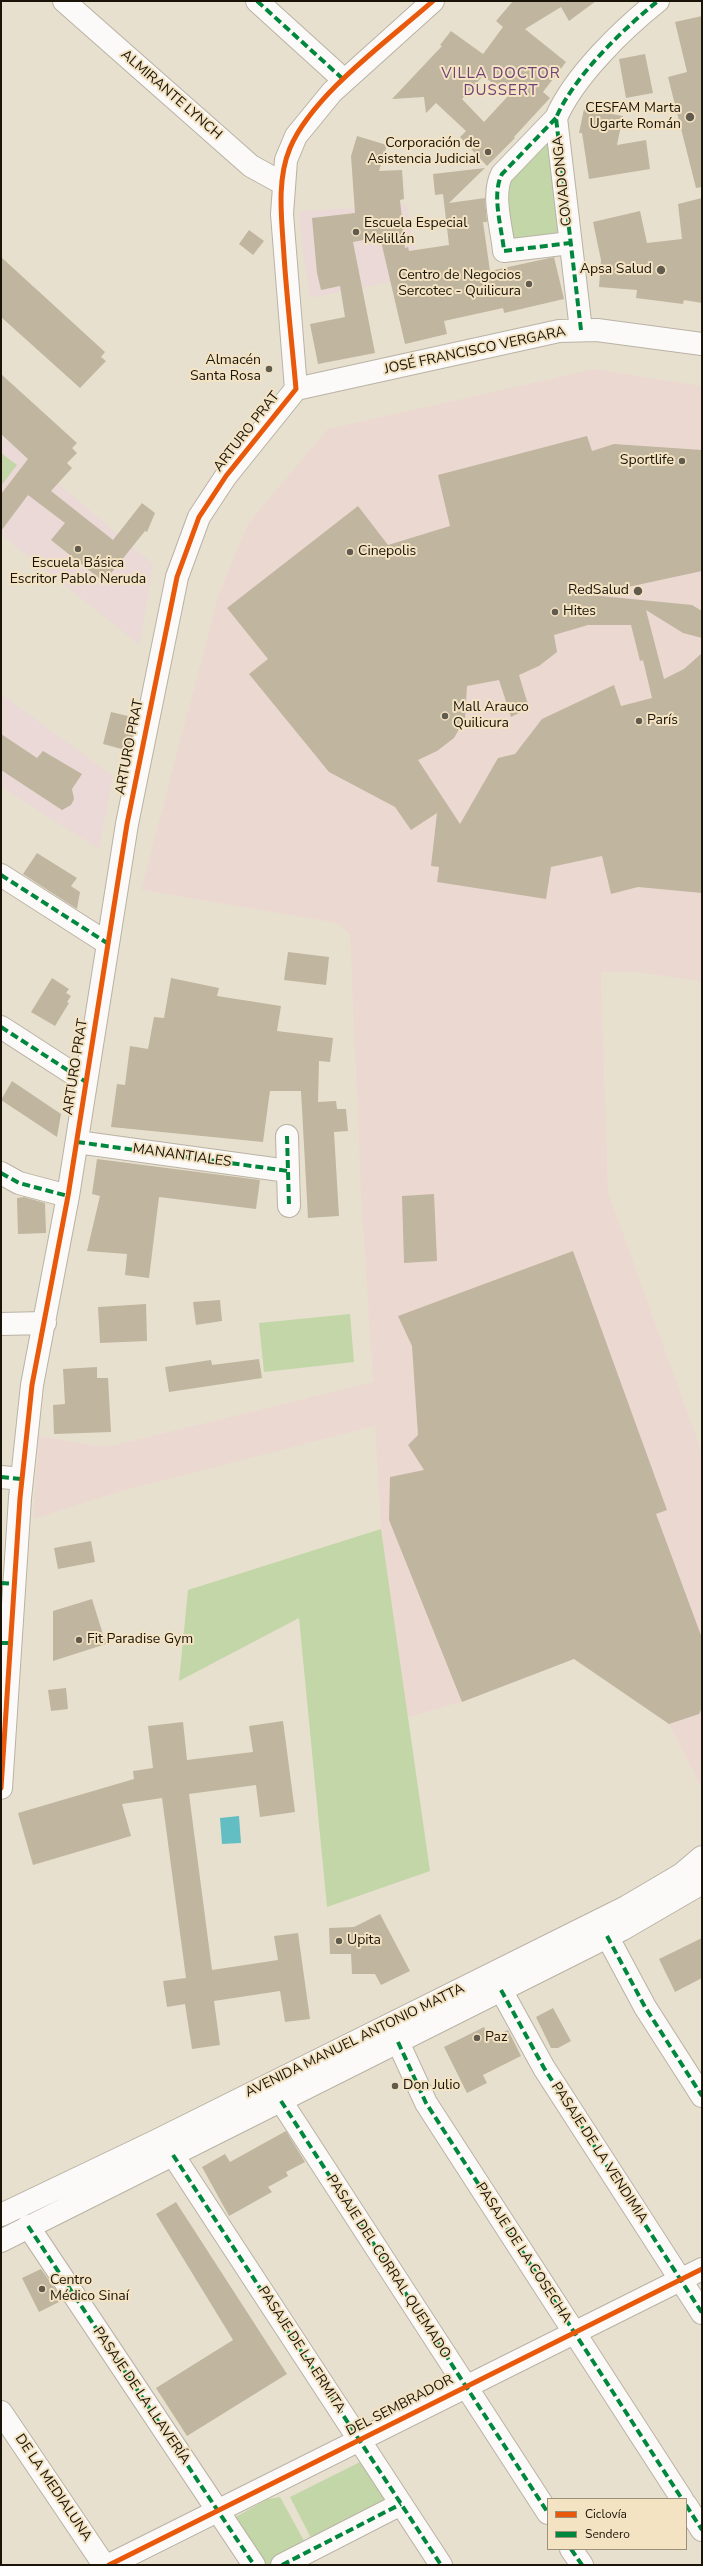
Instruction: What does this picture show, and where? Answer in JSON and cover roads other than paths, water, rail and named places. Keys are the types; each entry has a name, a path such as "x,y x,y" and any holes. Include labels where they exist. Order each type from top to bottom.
{"street":[{"name":"ALMIRANTE LYNCH","path":"64,1 251,166 282,183"},
{"path":"257,1 344,80"},
{"path":"296,389 282,214 282,183 286,160 296,136 320,104 344,80 433,1"},
{"name":"COVADONGA","path":"570,243 504,251 498,200 498,184 502,174 556,118 563,103 629,24 658,1"},
{"name":"COVADONGA","path":"556,118 581,330"},
{"name":"JOSÉ FRANCISCO VERGARA","path":"296,389 537,336 581,330 613,331 702,344"},
{"name":"ARTURO PRAT","path":"1,1788 12,1478 45,1323 68,1196 127,824 183,557 199,517 211,499 296,389"},
{"path":"1,875 107,943"},
{"path":"1,1027 86,1082"},
{"path":"287,1136 289,1206"},
{"name":"MANANTIALES","path":"77,1142 288,1171"},
{"path":"4,1177 38,1190 68,1196"},
{"path":"1,1324 45,1323"},
{"name":"AVENIDA MANUEL ANTONIO MATTA","path":"1,2215 163,2137 626,1907 682,1874 702,1857"},
{"name":"AVENIDA MANUEL ANTONIO MATTA","path":"1,2241 28,2226 173,2156 608,1936 663,1907 702,1883"},
{"path":"608,1936 645,2007 702,2096"},
{"name":"PASAJE DE LA VENDIMIA","path":"502,1990 544,2068 702,2313"},
{"name":"PASAJE DE LA COSECHA","path":"398,2042 426,2103 681,2498"},
{"name":"PASAJE DEL CORRAL QUEMADO","path":"280,2101 547,2511"},
{"name":"PASAJE DE LA ERMITA","path":"173,2156 441,2565"},
{"name":"PASAJE DE LA LLAVERÍA","path":"28,2226 254,2565"},
{"name":"DEL SEMBRADOR","path":"109,2565 702,2269"},
{"name":"DE LA MEDIALUNA","path":"1,2412 104,2565"},
{"path":"282,2565 401,2504"},
{"path":"687,2508 702,2530"},
{"path":"572,2550 582,2565"}],"water":[{"path":"239,1816 241,1843 222,1844 220,1818"}],"place":[{"name":"CESFAM Marta Ugarte Román","path":"690,117"},
{"name":"Corporación de Asistencia Judicial","path":"488,152"},
{"name":"Escuela Especial Melillán","path":"356,232"},
{"name":"Apsa Salud","path":"661,270"},
{"name":"Centro de Negocios Sercotec - Quilicura","path":"529,284"},
{"name":"Almacén Santa Rosa","path":"269,369"},
{"name":"Sportlife","path":"682,461"},
{"name":"Escuela Básica Escritor Pablo Neruda","path":"78,549"},
{"name":"Cinepolis","path":"350,552"},
{"name":"RedSalud","path":"638,591"},
{"name":"Hites","path":"555,612"},
{"name":"Mall Arauco Quilicura","path":"445,716"},
{"name":"París","path":"639,721"},
{"name":"Fit Paradise Gym","path":"79,1640"},
{"name":"Upita","path":"339,1941"},
{"name":"Paz","path":"477,2038"},
{"name":"Don Julio","path":"395,2086"},
{"name":"Centro Médico Sinaí","path":"42,2289"}],"district":[{"name":"VILLA DOCTOR DUSSERT","path":"501,82"}]}
